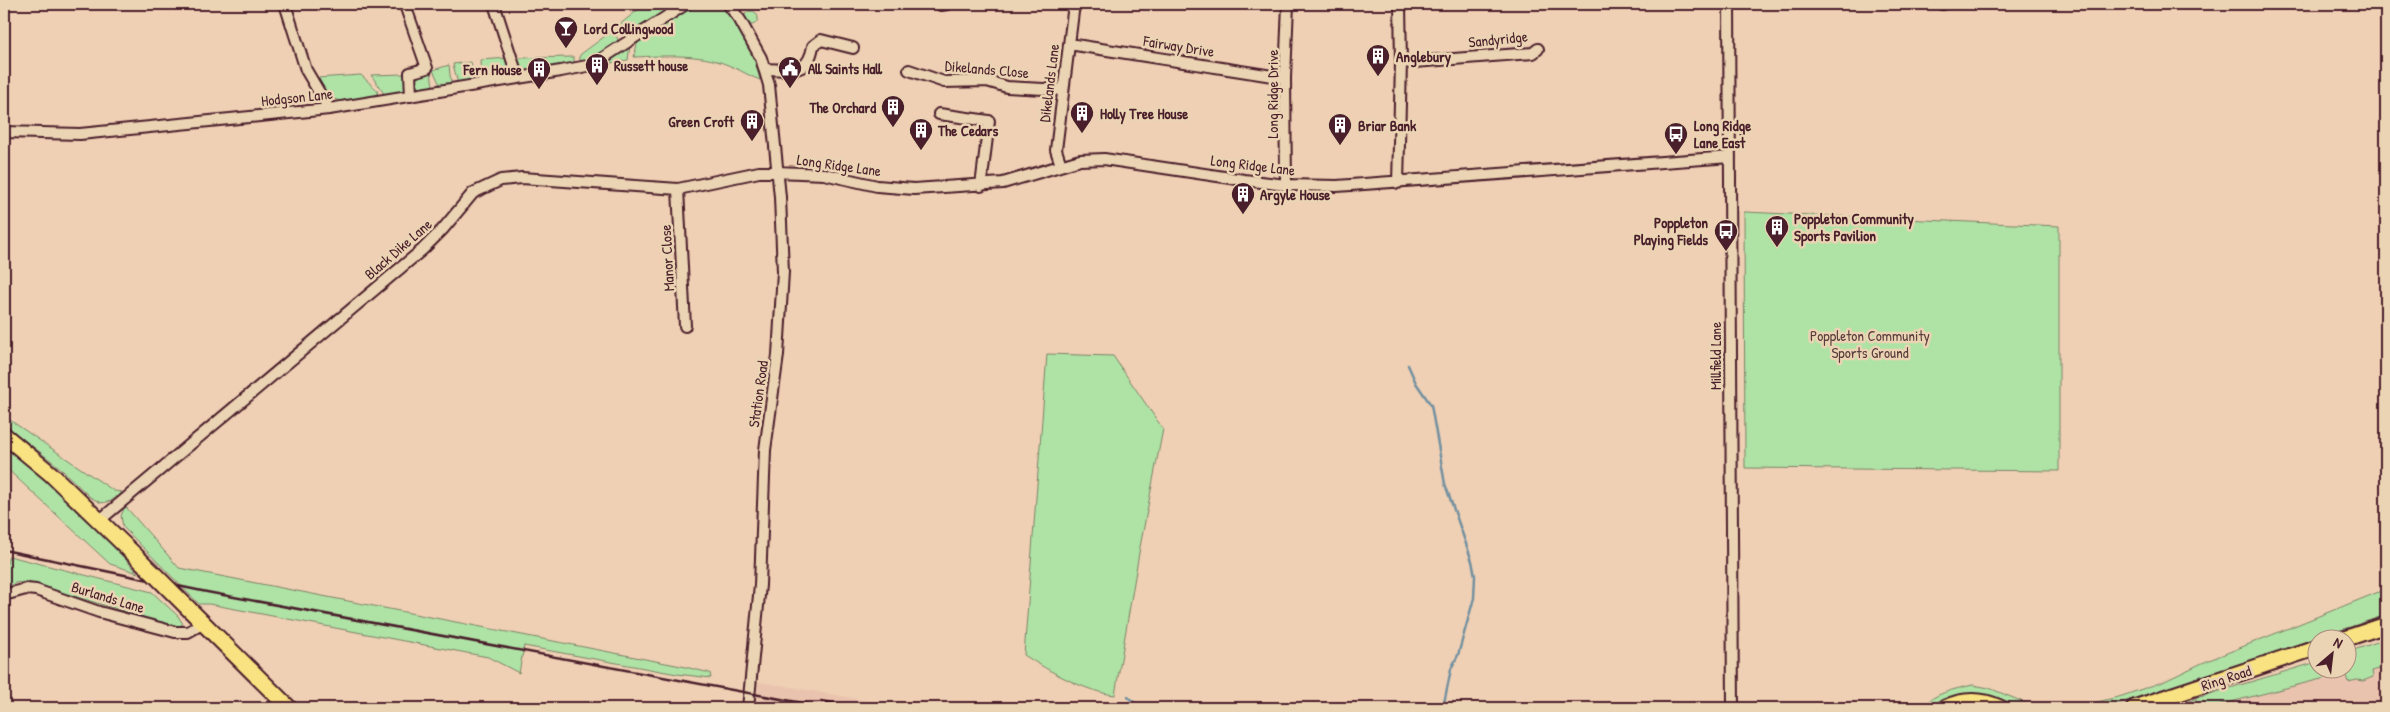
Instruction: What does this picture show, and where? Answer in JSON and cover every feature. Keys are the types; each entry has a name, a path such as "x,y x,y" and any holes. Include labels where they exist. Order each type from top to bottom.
{"highway":[{"path":"4,435 51,474 100,520 289,708"},
{"path":"2358,635 2386,625"},
{"name":"Ring Road","path":"2134,708 2308,651"},
{"path":"1945,708 1968,701 1990,704 2000,708"}],"street":[{"path":"285,4 306,70 329,109"},
{"path":"494,4 518,78"},
{"name":"Hodgson Lane","path":"4,132 80,134 329,109 592,65 686,4"},
{"name":"Station Road","path":"728,4 740,20 761,58 769,84 782,226 782,298 778,355 765,450 759,604 748,708"},
{"name":"Dikelands Lane","path":"1061,165 1056,150 1069,44 1071,4"},
{"name":"Long Ridge Drive","path":"1286,185 1288,4"},
{"path":"1398,183 1401,63 1400,4"},
{"name":"Millfield Lane","path":"1729,4 1733,708"},
{"path":"406,8 427,68 410,73 411,96"},
{"path":"764,69 799,70 809,62 813,46 821,40 853,48"},
{"name":"Fairway Drive","path":"1069,44 1286,78"},
{"name":"Sandyridge","path":"1401,63 1533,53 1538,49"},
{"name":"Dikelands Close","path":"909,70 944,82 987,81 1007,87 1063,90"},
{"path":"939,114 988,121 981,186"},
{"name":"Long Ridge Lane","path":"777,172 824,174 877,186 914,189 981,186 1003,183 1080,160 1104,159 1286,185 1337,186 1730,157"},
{"name":"Black Dike Lane","path":"100,520 422,250 473,194 501,180 522,178 678,189 759,172 777,172"},
{"name":"Manor Close","path":"678,189 685,326"},
{"name":"Burlands Lane","path":"4,595 26,589 36,590 99,612 175,632 188,632 204,624"}],"shaded area":[{"path":"2386,663 2386,708 2207,708 2316,680 2358,680 2358,670"},
{"path":"758,682 907,708 794,708 756,700"}],"green space":[{"path":"645,4 678,4 631,34 625,33 618,26"},
{"path":"693,4 721,4 735,21 746,39 760,80 717,61 682,56 634,57 638,40"},
{"path":"751,11 756,13 758,18 756,23 751,25 746,23 744,18 746,13"},
{"path":"612,31 618,39 617,43 593,59 581,61 579,57 581,54"},
{"path":"630,45 628,60 605,64 604,62"},
{"path":"574,57 574,64 524,72 520,69 517,58"},
{"path":"509,58 511,73 509,75 481,79 480,60"},
{"path":"471,62 474,80 458,84 453,64"},
{"path":"449,65 451,84 441,87 433,70"},
{"path":"431,71 433,87 415,91 413,76"},
{"path":"405,74 406,93 385,95 371,75"},
{"path":"361,75 377,90 378,96 376,98 348,101 335,99 323,88 317,78"},
{"name":"Poppleton Community Sports Ground","path":"1744,212 2059,226 2059,471 1745,468"},
{"path":"1047,354 1113,356 1163,429 1140,547 1115,695 1092,690 1080,685 1056,674 1024,655"},
{"path":"4,416 114,491 122,492 111,501 101,503 90,497 59,467 4,424"},
{"path":"4,444 71,501 138,573 110,564 4,466"},
{"path":"125,506 179,568 681,666 710,673 711,678 677,674 524,646 519,673 488,657 209,604 199,604 123,527 121,516"},
{"path":"9,556 152,592 178,616 183,624 177,627 27,582 15,583 4,589 4,572"},
{"path":"2386,589 2386,615 2341,630 2308,630 2308,641 2105,708 2073,708 2122,696 2165,681 2202,663"},
{"path":"2386,639 2386,667 2372,671 2373,677 2363,681 2357,680 2358,649"},
{"path":"2308,665 2308,680 2317,680 2207,708 2171,708 2200,697"},
{"path":"1973,685 1989,688 2038,708 2011,708 1993,699 1939,705 1936,708 1921,708 1938,695"}],"waterway":[{"path":"1408,365 1416,383 1431,405 1445,484 1472,561 1475,576 1474,598 1458,655 1451,669 1443,708"},
{"path":"1128,697 1140,708"}],"railway":[{"path":"4,550 207,592 829,708"},
{"path":"821,701 858,708"}],"place":[{"name":"Lord Collingwood","path":"566,49"},
{"name":"Anglebury","path":"1378,77"},
{"name":"Russett house","path":"597,86"},
{"name":"All Saints Hall","path":"790,89"},
{"name":"Fern House","path":"539,90"},
{"name":"The Orchard","path":"893,128"},
{"name":"Holly Tree House","path":"1082,134"},
{"name":"Green Croft","path":"752,142"},
{"name":"Briar Bank","path":"1340,146"},
{"name":"The Cedars","path":"921,151"},
{"name":"Long Ridge Lane East","path":"1676,155"},
{"name":"Argyle House","path":"1243,215"},
{"name":"Poppleton Community Sports Pavilion","path":"1777,248"},
{"name":"Poppleton Playing Fields","path":"1726,252"}]}
